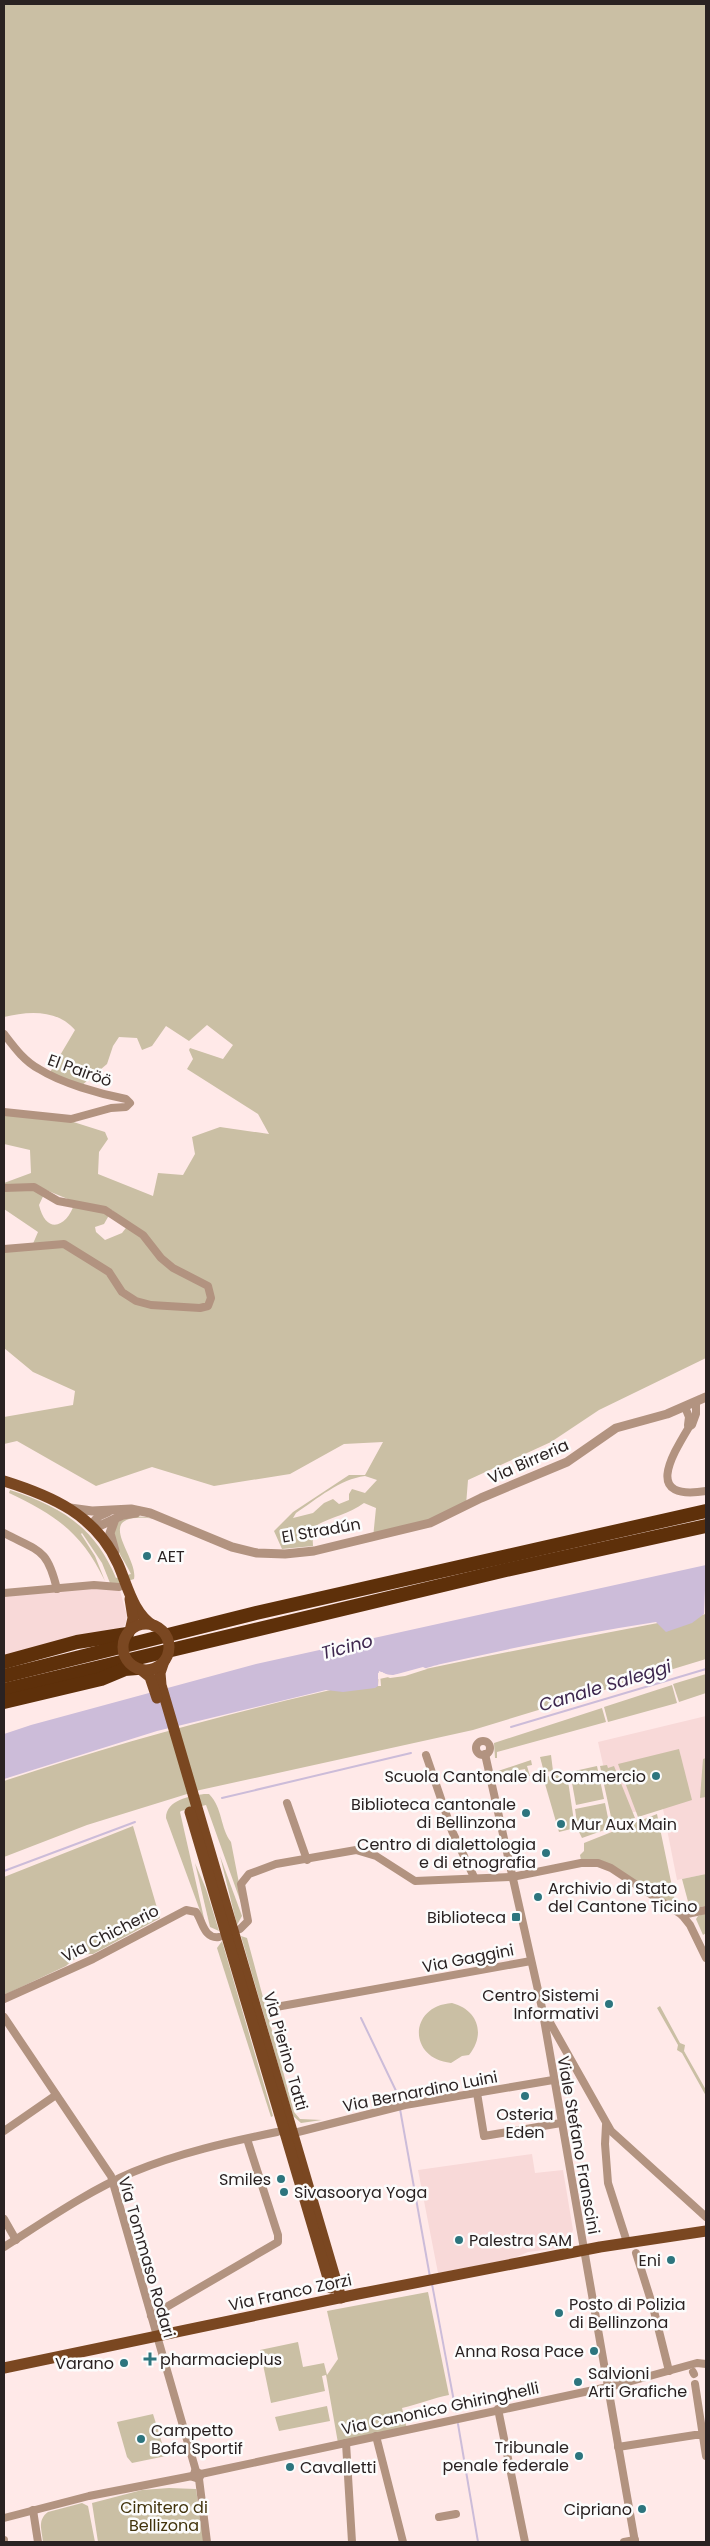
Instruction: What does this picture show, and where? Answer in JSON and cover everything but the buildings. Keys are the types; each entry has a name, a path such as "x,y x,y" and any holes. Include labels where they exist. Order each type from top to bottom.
{"highway":[{"path":"4,1676 294,1604 706,1511"},
{"path":"4,1690 506,1570 706,1526"},
{"path":"4,1662 77,1642 129,1632"},
{"path":"4,1702 101,1680 125,1669 138,1668"}],"main road":[{"path":"7,1482 49,1497 70,1508 93,1526 112,1552 122,1573 124,1590 133,1618 129,1632 124,1640 124,1653 127,1659 148,1675 154,1687 194,1814"},
{"path":"124,1590 144,1619 165,1634 168,1641 169,1648 160,1673 161,1685 194,1814"},
{"path":"129,1632 141,1625 154,1626"},
{"path":"138,1668 153,1669 164,1661"},
{"name":"Via Pierino Tatti","path":"194,1814 213,1857 285,2134 324,2268 338,2299"},
{"name":"Via Pierino Tatti","path":"285,2134 338,2299"},
{"name":"Via Franco Zorzi","path":"4,2368 584,2250 706,2231"},
{"path":"314,2304 323,2289 324,2268"}],"street":[{"name":"El Pairöö","path":"4,1034 13,1047 38,1069 59,1080 126,1099 130,1104 126,1107 111,1108 70,1119 4,1112"},
{"path":"4,1188 34,1187 58,1201 105,1210 143,1235 161,1258 173,1268 208,1286 211,1298 208,1306 200,1308 144,1304 127,1297 109,1272 67,1245 56,1243 13,1250 4,1249"},
{"name":"Via Birreria","path":"443,1516 567,1462 616,1428 685,1407 706,1396"},
{"path":"696,1402 696,1414 692,1425 689,1427 668,1464 668,1479 678,1492 691,1493 706,1490"},
{"path":"685,1407 690,1419 689,1427"},
{"path":"70,1508 116,1514"},
{"name":"El Stradún","path":"116,1514 150,1513 232,1547 276,1555 314,1551 364,1540 410,1529 443,1516"},
{"path":"93,1526 116,1514"},
{"path":"116,1514 110,1533 122,1573"},
{"path":"4,1534 46,1556 52,1567 58,1590"},
{"path":"4,1593 58,1590 94,1585 124,1590"},
{"name":"Viale Stefano Franscini","path":"485,1754 542,2008 553,2080 635,2541"},
{"path":"426,1755 452,1831 474,1877"},
{"path":"287,1803 307,1860"},
{"path":"240,1929 248,1921 241,1884 245,1877 267,1866 359,1850 376,1856 413,1881 474,1877 512,1877 581,1863 598,1863 610,1868 682,1915 690,1925 706,1958"},
{"name":"Via Chicherio","path":"4,1999 93,1959 186,1910 196,1912 207,1933 212,1937 219,1937"},
{"path":"682,1915 706,1910"},
{"name":"Via Gaggini","path":"276,2007 531,1961"},
{"path":"542,2008 606,2125 621,2142 706,2217"},
{"name":"Via Tommaso Rodari","path":"4,2017 113,2182 197,2475 207,2542"},
{"path":"546,2035 551,2032 557,2034"},
{"name":"Via Bernardino Luini","path":"4,2247 113,2182 186,2153 247,2139 285,2134 401,2106 553,2080"},
{"path":"477,2093 484,2136 561,2123"},
{"path":"4,2131 56,2095"},
{"path":"606,2125 605,2144 608,2183 627,2242"},
{"path":"151,2316 272,2247 278,2240 247,2139"},
{"path":"4,2219 16,2240"},
{"path":"636,2253 653,2307 669,2371"},
{"name":"Via Canonico Ghiringhelli","path":"4,2518 89,2496 197,2475 607,2386 697,2363 704,2364"},
{"name":"Via Canonico Ghiringhelli","path":"684,2367 694,2373 704,2364"},
{"path":"695,2384 706,2456"},
{"path":"498,2409 525,2542"},
{"path":"618,2447 704,2435"},
{"path":"376,2436 403,2542"},
{"path":"346,2443 352,2542"},
{"path":"33,2510 38,2542"},
{"path":"439,2517 456,2514"},
{"path":"624,2542 635,2541"}],"shaded area":[{"path":"119,1587 127,1616 125,1625 119,1630 4,1659 4,1593"},
{"name":"Scuola Cantonale di Commercio","path":"706,1716 706,1874 677,1880 663,1809 614,1814 598,1742"},
{"path":"532,2154 535,2173 563,2170 573,2230 569,2241 559,2246 559,2248 528,2252 512,2259 438,2273 418,2170"}],"green space":[{"path":"4,4 706,4 706,1358 599,1410 551,1442 468,1480 466,1505 433,1521 373,1538 376,1508 364,1503 312,1528 313,1546 282,1549 274,1531 293,1512 349,1475 365,1475 383,1442 344,1444 290,1474 214,1486 152,1467 96,1486 17,1441 4,1444 4,1417 73,1405 75,1391 33,1372 4,1348 4,1249 32,1246 38,1232 4,1209 4,1183 31,1173 30,1150 4,1144 4,1113 64,1119 105,1132 108,1139 99,1152 98,1174 153,1196 158,1173 183,1175 195,1154 192,1137 220,1127 269,1134 258,1114 187,1069 193,1059 190,1048 223,1059 233,1045 207,1025 189,1041 166,1026 152,1046 142,1050 137,1038 119,1037 113,1046 107,1064 81,1086 49,1074 75,1030 68,1023 60,1018 42,1013 4,1017","holes":["46,1190 75,1202 67,1218 62,1222 51,1224 42,1215 39,1205","112,1210 129,1224 122,1233 105,1240 96,1232 95,1227 104,1224","365,1476 377,1480 365,1493 352,1489 349,1494 349,1500 339,1504 333,1499 324,1503 313,1513 293,1518 296,1513 329,1490"]},
{"path":"10,1490 45,1504 74,1521 97,1545 116,1578 131,1574 113,1538 117,1524 122,1520 135,1517 156,1519 135,1518 124,1521 120,1528 121,1537 134,1569 134,1579 118,1584 110,1583 102,1563 82,1533 95,1556 105,1581 87,1550 66,1527 41,1510 9,1493"},
{"path":"706,1614 706,1659 473,1730 200,1790 87,1825 4,1857 4,1781 177,1729 352,1685"},
{"path":"706,1674 706,1693 679,1702 673,1684"},
{"path":"672,1685 677,1703 608,1722 604,1707"},
{"path":"602,1708 606,1722 497,1752 497,1758 495,1758 494,1743"},
{"path":"679,1749 692,1800 638,1817 618,1764"},
{"path":"551,1755 553,1771 544,1772 540,1757"},
{"path":"706,1758 706,1797 700,1798 703,1759"},
{"path":"531,1760 532,1765 527,1766 530,1776 527,1776 525,1769 503,1773 498,1771"},
{"path":"607,1765 608,1768 614,1766 635,1818 613,1826 600,1766"},
{"path":"597,1766 604,1799 576,1805 570,1772"},
{"path":"567,1774 575,1828 559,1832 543,1777"},
{"path":"209,1794 217,1805 225,1831 231,1842 245,1914 206,1805 181,1811 206,1927 166,1818 167,1812 174,1803"},
{"path":"605,1803 610,1828 582,1838 578,1830 575,1809"},
{"path":"657,1814 675,1901 673,1905 621,1871 581,1860 580,1855 584,1851 584,1843"},
{"path":"133,1826 160,1918 93,1954 78,1957 66,1966 4,1995 4,1877"},
{"path":"220,1856 242,1916 237,1925"},
{"path":"195,1863 206,1889 219,1931 210,1927"},
{"path":"706,1874 706,1906 690,1909 682,1879"},
{"path":"706,1913 706,1933 703,1935 696,1919 698,1916"},
{"path":"241,1936 247,1938 294,2112 300,2119 322,2120 301,2123 293,2116"},
{"path":"222,1941 273,2116 271,2117 217,1948"},
{"path":"452,2003 468,2011 477,2024 478,2031 474,2047 469,2055 462,2056 451,2063 437,2059 427,2052 421,2043 419,2033 421,2022 427,2013 438,2006"},
{"path":"660,2006 680,2043 685,2045 684,2051 706,2090 706,2096 682,2053 677,2050 678,2045 657,2008"},
{"path":"428,2292 449,2395 402,2408 407,2429 338,2443 326,2375 322,2376 325,2391 271,2403 260,2350 298,2342 303,2367 324,2363 327,2375 338,2359 327,2311"},
{"path":"327,2406 330,2421 279,2431 275,2417"},
{"name":"Campetto Bofa Sportif","path":"153,2414 166,2456 132,2463 127,2457 117,2422"},
{"name":"Cimitero di Bellizona","path":"196,2489 204,2542 98,2542 92,2503 142,2490"},
{"path":"82,2503 88,2506 95,2542 43,2542 41,2522 48,2512"}],"water":[{"name":"Ticino","path":"706,1565 704,1614 692,1623 666,1632 656,1622 521,1647 401,1674 393,1675 382,1672 378,1673 378,1686 375,1688 343,1692 326,1690 157,1731 4,1779 4,1734 31,1725 256,1664"}],"pier":[{"path":"423,1667 427,1669 405,1676 390,1678 380,1674 381,1686 378,1686 379,1671 390,1676"}],"waterway":[{"name":"Canale Saleggi","path":"511,1727 706,1669"},
{"name":"Canale Saleggi","path":"222,1798 411,1753"},
{"name":"Canale Saleggi","path":"4,1871 135,1822"},
{"path":"361,2018 398,2095 399,2105"},
{"path":"400,2109 430,2277"},
{"path":"432,2284 456,2412"},
{"path":"458,2424 478,2542"}],"place":[{"name":"AET","path":"147,1556"},
{"name":"Scuola Cantonale di Commercio","path":"656,1776"},
{"name":"Biblioteca cantonale di Bellinzona","path":"526,1813"},
{"name":"Mur Aux Main","path":"561,1824"},
{"name":"Centro di dialettologia e di etnografia","path":"546,1853"},
{"name":"Archivio di Stato del Cantone Ticino","path":"538,1897"},
{"name":"Biblioteca","path":"516,1917"},
{"name":"Centro Sistemi Informativi","path":"609,2004"},
{"name":"Osteria Eden","path":"525,2096"},
{"name":"Smiles","path":"281,2179"},
{"name":"Sivasoorya Yoga","path":"284,2192"},
{"name":"Palestra SAM","path":"459,2240"},
{"name":"Eni","path":"671,2260"},
{"name":"Posto di Polizia di Bellinzona","path":"559,2313"},
{"name":"Anna Rosa Pace","path":"594,2351"},
{"name":"pharmacieplus","path":"150,2359"},
{"name":"Varano","path":"124,2363"},
{"name":"Salvioni Arti Grafiche","path":"578,2382"},
{"name":"Campetto Bofa Sportif","path":"141,2439"},
{"name":"Tribunale penale federale","path":"579,2456"},
{"name":"Cavalletti","path":"290,2467"},
{"name":"Cipriano","path":"642,2509"}]}
